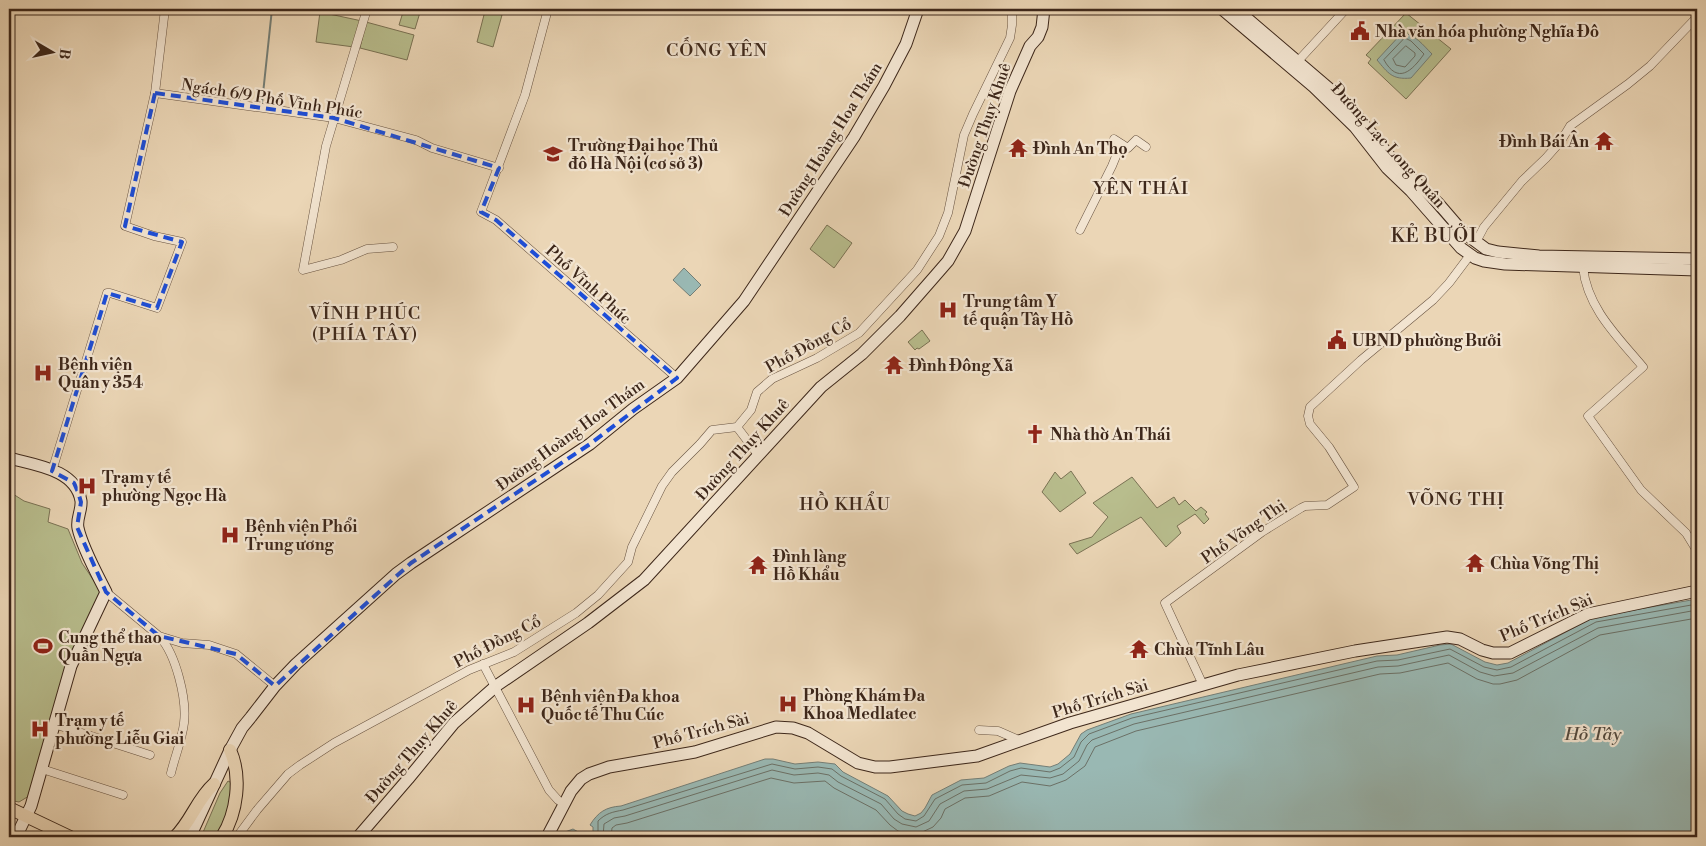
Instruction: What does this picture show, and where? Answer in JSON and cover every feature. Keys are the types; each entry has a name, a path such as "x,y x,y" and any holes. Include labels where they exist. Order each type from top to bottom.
{"main road":[{"name":"Đường Hoàng Hoa Thám","path":"190,837 242,728 275,686 296,664 410,563 590,444 633,409 677,378 744,300 854,137 906,44 918,9"},
{"name":"Đường Thụy Khuê","path":"358,837 454,723 496,686 588,623 644,580 822,387 862,354 900,316 948,261 965,231 1010,91 1030,46 1038,37 1042,27 1044,9"},
{"name":"Đường Lạc Long Quân","path":"1222,9 1298,60 1318,84"},
{"name":"Đường Lạc Long Quân","path":"1236,9 1262,36 1358,117 1382,155 1411,191 1455,241 1470,255 1498,264 1583,267 1604,262 1697,259"},
{"name":"Đường Lạc Long Quân","path":"1382,155 1396,164 1438,204 1463,232 1486,249 1498,252 1697,270"},
{"path":"9,458 63,475 74,483 81,502 77,527 106,592 72,666 31,806 16,837 9,834"},
{"name":"Phố Trích Sài","path":"547,837 576,784 589,774 598,770 695,752 776,727 793,728 808,732 858,763 875,767 890,767 977,756 1070,722 1248,672 1355,651 1436,638 1455,637 1493,654 1510,653 1588,614 1697,591"},
{"path":"222,837 230,821 236,790 233,757 230,750"},
{"path":"175,837 214,784"},
{"path":"9,808 70,837"}],"street":[{"path":"52,471 107,294 110,293 157,308 182,242 125,226 155,93 165,9"},
{"path":"368,9 322,163 303,270 341,260 367,249 393,247"},
{"path":"499,168 525,95 548,9"},
{"name":"Phố Đồng Cổ","path":"237,837 288,774 300,765 334,743 483,664 513,652 542,636 576,613 598,595 628,562 632,548 652,503 672,472 712,430 738,427 748,414 757,392 764,385 772,379 817,358 859,333 917,270 939,236 948,213 964,135 1010,38 1012,9"},
{"path":"1298,60 1346,9"},
{"path":"1476,242 1484,228 1522,181 1561,141 1570,126 1650,66 1697,17"},
{"name":"Ngách 6/9 Phố Vĩnh Phúc","path":"155,93 334,118 416,140 432,148 499,168"},
{"path":"1080,230 1112,166 1117,142 1128,148 1136,140 1146,147"},
{"name":"Phố Vĩnh Phúc","path":"499,168 481,212 496,220 677,378"},
{"name":"Phố Võng Thị","path":"1204,685 1165,603 1262,532 1301,508 1305,506 1327,505 1354,487 1329,447 1310,424 1308,416 1310,407 1361,360 1433,300 1449,283 1470,255"},
{"path":"1583,267 1584,278 1596,308 1643,367 1588,416 1641,490 1686,533 1697,551"},
{"path":"886,304 900,316"},
{"path":"738,427 759,456"},
{"path":"106,592 159,636 167,645 176,665 184,710 181,735 170,772"},
{"path":"159,636 182,644 210,645 236,654 275,686"},
{"path":"483,664 549,790 564,804"},
{"path":"54,724 150,755"},
{"path":"979,730 998,731 1021,741"},
{"path":"42,769 123,795"}],"highlighted area":[{"path":"155,93 334,118 499,168 481,212 496,220 677,378 590,444 411,563 275,686 236,654 159,636 106,592 77,527 81,502 74,483 52,471 107,293 157,308 182,242 125,226"}],"green space":[{"path":"404,9 421,9 415,29 399,25"},
{"path":"485,11 502,15 493,47 477,42"},
{"path":"320,12 362,21 354,47 316,42"},
{"path":"1406,13 1451,49 1406,99 1368,63 1371,59 1366,55"},
{"path":"366,22 414,35 407,60 360,48"},
{"path":"827,225 852,243 834,268 810,249"},
{"path":"922,330 930,341 915,350 908,342"},
{"path":"1071,471 1086,493 1060,512 1042,492 1055,472 1061,479"},
{"path":"1132,477 1157,508 1174,497 1179,505 1185,500 1196,511 1201,507 1207,512 1205,514 1209,519 1204,524 1195,514 1177,526 1181,533 1166,547 1141,517 1077,554 1069,544 1092,537 1108,517 1093,503"},
{"name":"Cung thể thao Quần Ngựa","path":"9,489 14,491 13,494 24,501 50,509 48,522 68,529 82,563 102,593 29,796 19,802 9,800"},
{"path":"228,781 232,783 231,807 218,837 201,837 220,793"}],"water":[{"path":"1402,33 1415,38 1432,54 1411,78 1399,78 1391,75 1377,60"},
{"path":"684,268 701,285 690,296 673,280"},
{"name":"Hồ Tây","path":"1697,599 1697,837 590,837 593,827 590,825 599,814 607,809 765,759 795,764 818,762 835,764 843,772 888,796 902,811 915,816 921,813 932,795 961,780 984,778 1020,763 1050,767 1058,764 1070,754 1081,734 1131,714 1377,656 1397,655 1440,645 1451,644 1485,662 1497,665 1508,663 1594,617"},
{"path":"573,829 587,837 558,837"}],"waterway":[{"path":"262,103 272,9"}],"place":[{"name":"Nhà văn hóa phường Nghĩa Đô","path":"1360,31"},
{"name":"Đình Bái Ân","path":"1604,141"},
{"name":"Đình An Thọ","path":"1018,148"},
{"name":"Trường Đại học Thủ đô Hà Nội (cơ sở 3)","path":"553,154"},
{"name":"Trung tâm Y tế quận Tây Hồ","path":"948,310"},
{"name":"UBND phường Bưởi","path":"1337,340"},
{"name":"Đình Đông Xã","path":"894,365"},
{"name":"Bệnh viện Quân y 354","path":"43,373"},
{"name":"Nhà thờ An Thái","path":"1035,434"},
{"name":"Trạm y tế phường Ngọc Hà","path":"87,486"},
{"name":"Bệnh viện Phổi Trung ương","path":"230,535"},
{"name":"Chùa Võng Thị","path":"1475,563"},
{"name":"Đình làng Hồ Khẩu","path":"758,565"},
{"name":"Cung thể thao Quần Ngựa","path":"43,646"},
{"name":"Chùa Tĩnh Lâu","path":"1139,649"},
{"name":"Phòng Khám Đa Khoa Medlatec","path":"788,704"},
{"name":"Bệnh viện Đa khoa Quốc tế Thu Cúc","path":"526,705"},
{"name":"Trạm y tế phường Liễu Giai","path":"40,729"}],"district":[{"name":"CỐNG YÊN","path":"717,50"},
{"name":"YÊN THÁI","path":"1141,188"},
{"name":"KẺ BƯỞI","path":"1434,235"},
{"name":"VĨNH PHÚC (PHÍA TÂY)","path":"365,323"},
{"name":"VÕNG THỊ","path":"1456,499"},
{"name":"HỒ KHẨU","path":"845,504"}]}
